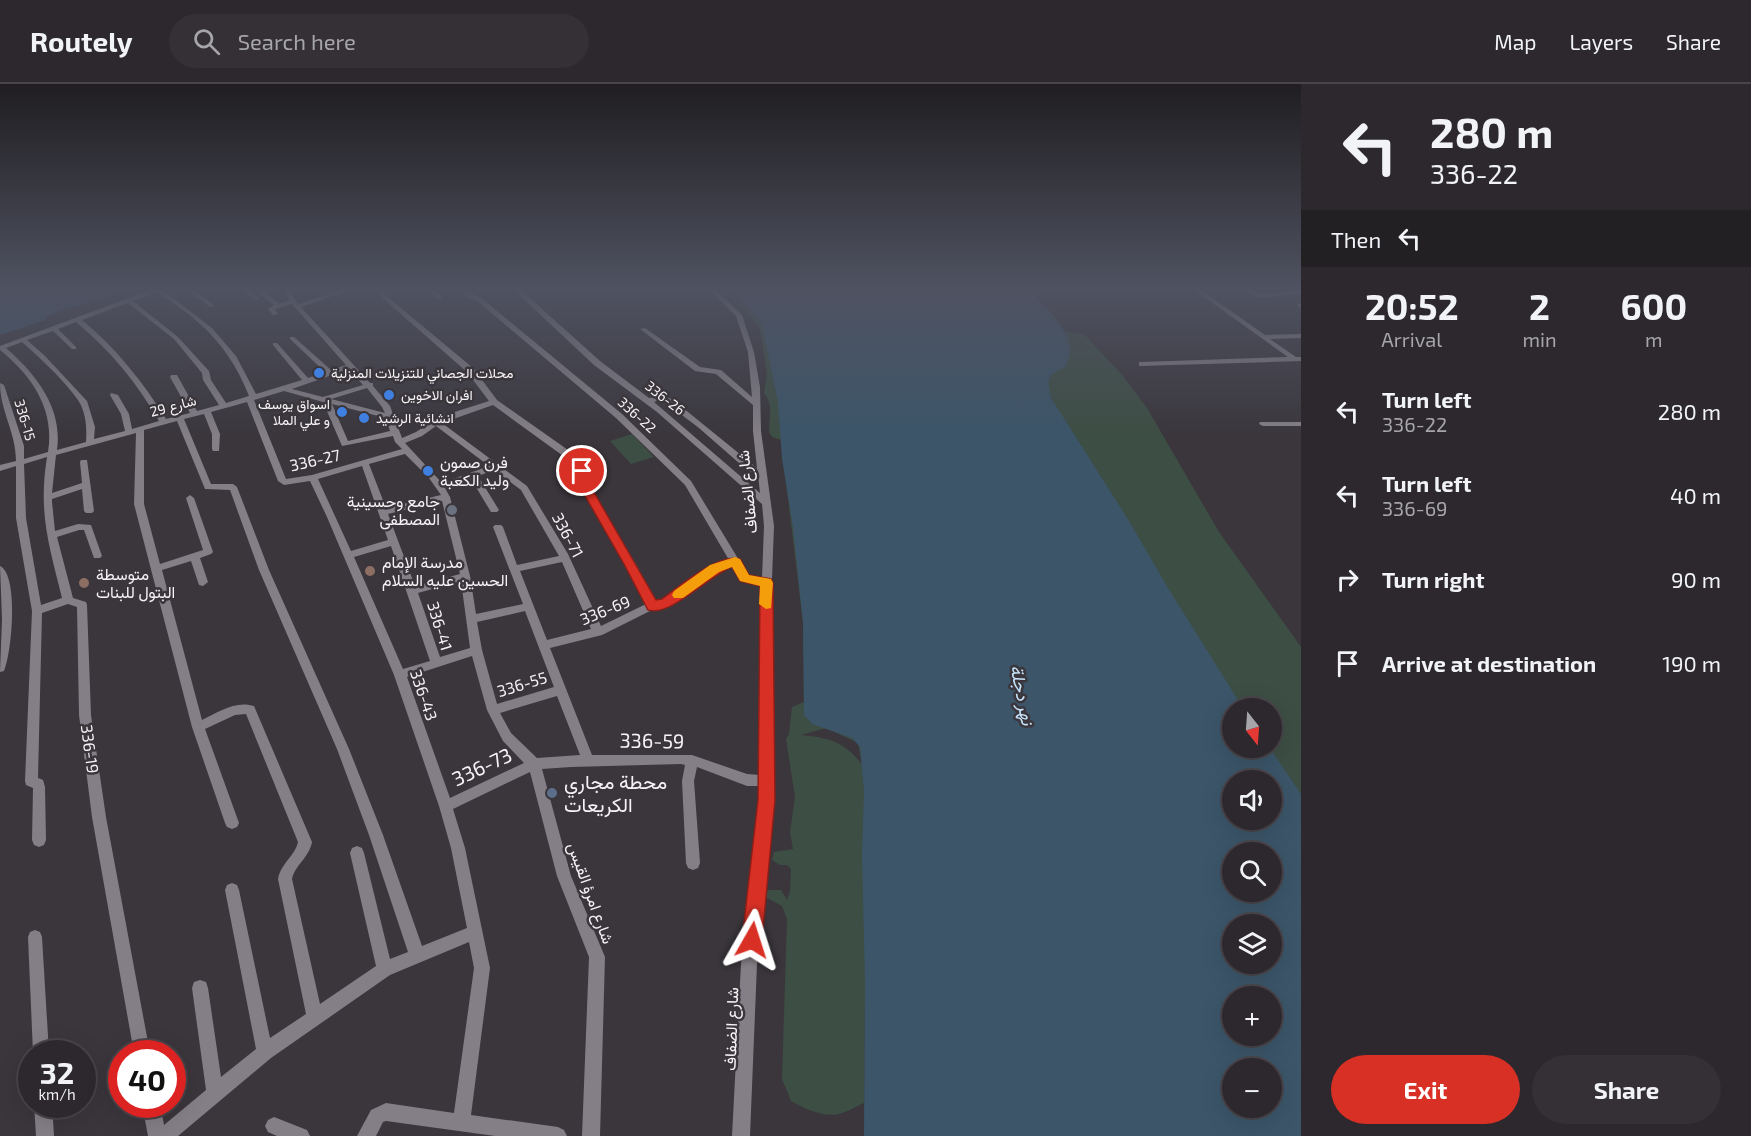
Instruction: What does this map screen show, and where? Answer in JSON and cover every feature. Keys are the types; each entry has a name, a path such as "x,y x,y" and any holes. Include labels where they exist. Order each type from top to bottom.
{"street":[{"path":"65,339 74,348"},
{"path":"101,339 129,368 164,423"},
{"path":"176,339 206,374 207,380 224,406"},
{"path":"218,339 237,360 252,398"},
{"path":"293,339 330,373"},
{"path":"327,339 386,406 399,442 443,492 465,576 476,650 493,710 507,737 534,764"},
{"path":"434,339 470,370 494,402 569,452 581,465 581,480 631,564 652,606"},
{"name":"336-22","path":"527,339 650,445 688,483 745,578 767,583"},
{"name":"336-26","path":"571,339 608,372 648,401 767,504"},
{"path":"657,339 698,369 718,372 757,405"},
{"name":"شارع الضفاف","path":"741,1136 749,964 767,781 767,504 757,431 752,351 748,339"},
{"path":"1266,339 1299,360"},
{"path":"1,348 23,340 43,357 82,401 91,427 90,443"},
{"path":"275,344 307,381"},
{"name":"336-19","path":"1,348 10,355 48,403 54,438 47,509 68,600 82,605 85,716 99,817 140,1040"},
{"path":"1142,364 1299,360"},
{"name":"شارع 29","path":"0,468 284,389 350,366"},
{"path":"174,377 195,414"},
{"name":"336-15","path":"0,385 20,446 21,518 37,611 31,781 39,787 39,840"},
{"path":"324,400 370,386"},
{"path":"284,389 390,417"},
{"path":"114,395 135,431 139,504 155,569 198,727 232,823"},
{"name":"336-27","path":"252,398 284,483 294,483 365,464 399,442"},
{"path":"648,401 661,398 669,401 750,468 763,474"},
{"path":"359,409 380,399"},
{"path":"324,400 342,442 345,444 399,442 420,434 436,422 494,402"},
{"path":"207,411 216,434 216,449"},
{"path":"180,418 208,487 232,487 264,570 351,770 417,955"},
{"name":"336-71","path":"436,422 524,488 565,558 598,632"},
{"path":"1263,424 1301,424"},
{"path":"84,462 89,511"},
{"name":"336-41","path":"365,464 393,542 414,590 436,662"},
{"path":"383,512 443,492 473,474 494,467"},
{"path":"473,474 494,510"},
{"name":"336-43","path":"313,478 349,555 400,675 446,806 476,932 482,968 461,1122"},
{"path":"48,497 85,485"},
{"path":"155,569 208,552 190,498"},
{"path":"53,535 78,527 88,527 97,556"},
{"path":"498,527 588,761"},
{"path":"349,555 393,542"},
{"path":"195,558 203,582"},
{"path":"514,569 565,558"},
{"name":"336-69","path":"544,645 598,632 652,606 667,603 715,568 735,562"},
{"path":"0,569 6,591 7,652 0,668"},
{"path":"414,590 465,576"},
{"path":"37,611 68,600"},
{"path":"472,619 528,607"},
{"path":"400,675 476,650"},
{"name":"336-55","path":"493,710 561,690"},
{"path":"198,727 234,710 250,709 305,842 305,850 299,859 290,865 285,879 315,1017"},
{"name":"336-59","path":"534,764 666,758 692,760 727,770 747,780 767,781"},
{"path":"692,760 688,781 693,863"},
{"name":"336-73","path":"446,806 534,764"},
{"name":"شارع امرؤ القيس","path":"534,764 564,876 597,957 591,1136"},
{"path":"357,853 385,969"},
{"path":"232,890 266,1052"},
{"path":"164,1136 266,1052 385,969 476,932"},
{"path":"34,937 40,1040"},
{"path":"200,988 215,1094"},
{"path":"366,1136 377,1116 386,1112 558,1136"},
{"path":"44,1118 45,1136"},
{"path":"154,1118 157,1136"},
{"path":"274,1126 301,1136"}],"green space":[{"path":"762,339 770,339 867,730 864,1136 864,1103 836,1115 816,1112 791,1101 782,1079 787,919 782,906 763,896 764,890 781,890 787,900 790,891 791,869 787,865 780,865 772,860 774,852 793,849 790,832 795,797 786,739 789,734 792,707 804,702 803,623 781,440 772,437 769,432 770,407 764,393 767,375","holes":["826,728 858,743 862,764 849,750 835,742 801,735"]},
{"path":"1038,339 1089,339 1123,376 1147,408 1219,532 1301,647 1301,973 1276,902 1282,902 1282,842 1272,842 1272,830 1282,830 1282,770 1233,770 1233,758 1282,758 1282,698 1227,698 1053,416"},
{"path":"632,434 654,457 631,464 610,441"}],"water":[{"name":"نهر دجلة","path":"765,339 1067,339 1069,356 1065,367 1049,378 1051,398 1237,698 1222,698 1222,758 1276,758 1301,794 1301,1136 864,1136 865,981 862,855 864,791 860,747 852,738 812,724 804,715 803,623 793,527 782,459 778,402"}],"slow traffic":[{"path":"679,595 700,577 715,568 735,562 745,578 767,583 766,604"}],"place":[{"name":"محلات الجصاني للتنزيلات المنزلية","path":"319,373"},
{"name":"افران الاخوين","path":"389,395"},
{"name":"اسواق يوسف و علي الملا","path":"342,412"},
{"name":"انشائية الرشيد","path":"364,418"},
{"name":"فرن صمون وليد الكعبة","path":"428,471"},
{"name":"جامع وحسينية المصطفى","path":"452,510"},
{"name":"مدرسة الإمام الحسين عليه السلام","path":"370,571"},
{"name":"متوسطة البتول للبنات","path":"84,583"},
{"name":"محطة مجاري الكريعات","path":"552,793"}],"route":[{"path":"582,471 581,480 631,564 652,606 667,603 700,577 715,568 735,562 745,578 767,583 767,781 752,940"}]}
